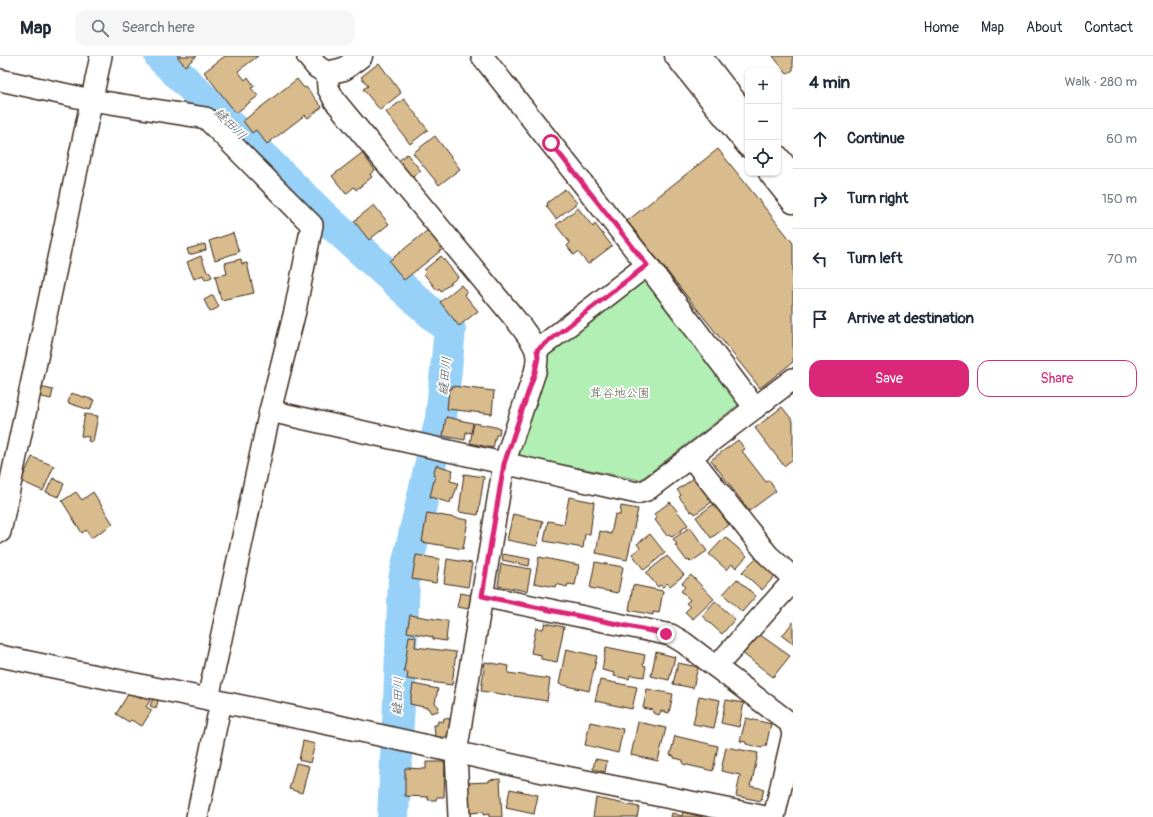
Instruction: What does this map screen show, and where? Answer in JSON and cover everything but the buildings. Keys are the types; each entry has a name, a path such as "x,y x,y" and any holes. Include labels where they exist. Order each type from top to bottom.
{"street":[{"path":"0,532 101,56"},
{"path":"308,56 317,67 326,73 344,69 361,56"},
{"path":"482,56 647,265 755,408"},
{"path":"676,56 745,142"},
{"path":"700,56 745,114"},
{"path":"326,73 328,88 334,101 520,325 537,350 538,357 535,372 504,464 456,753 459,817"},
{"path":"0,80 91,100 206,118 312,225 295,311 270,411 214,701 197,817"},
{"path":"781,161 793,176"},
{"path":"772,176 793,202"},
{"path":"537,350 647,265"},
{"path":"270,411 637,493 647,490 793,379"},
{"path":"691,457 768,555 793,578"},
{"path":"716,667 793,581"},
{"path":"482,596 670,635 716,667 790,723 793,734 791,755 774,817"},
{"path":"0,656 343,727 566,778 766,817"}],"green space":[{"name":"茸谷地公園","path":"646,272 742,402 640,480 514,455 540,351"}],"waterway":[{"name":"縫田川","path":"160,56 323,216 450,330 441,418 404,579 393,817"}],"route":[{"path":"551,143 647,265 537,350 538,357 535,372 504,464 482,596 666,634"}]}
